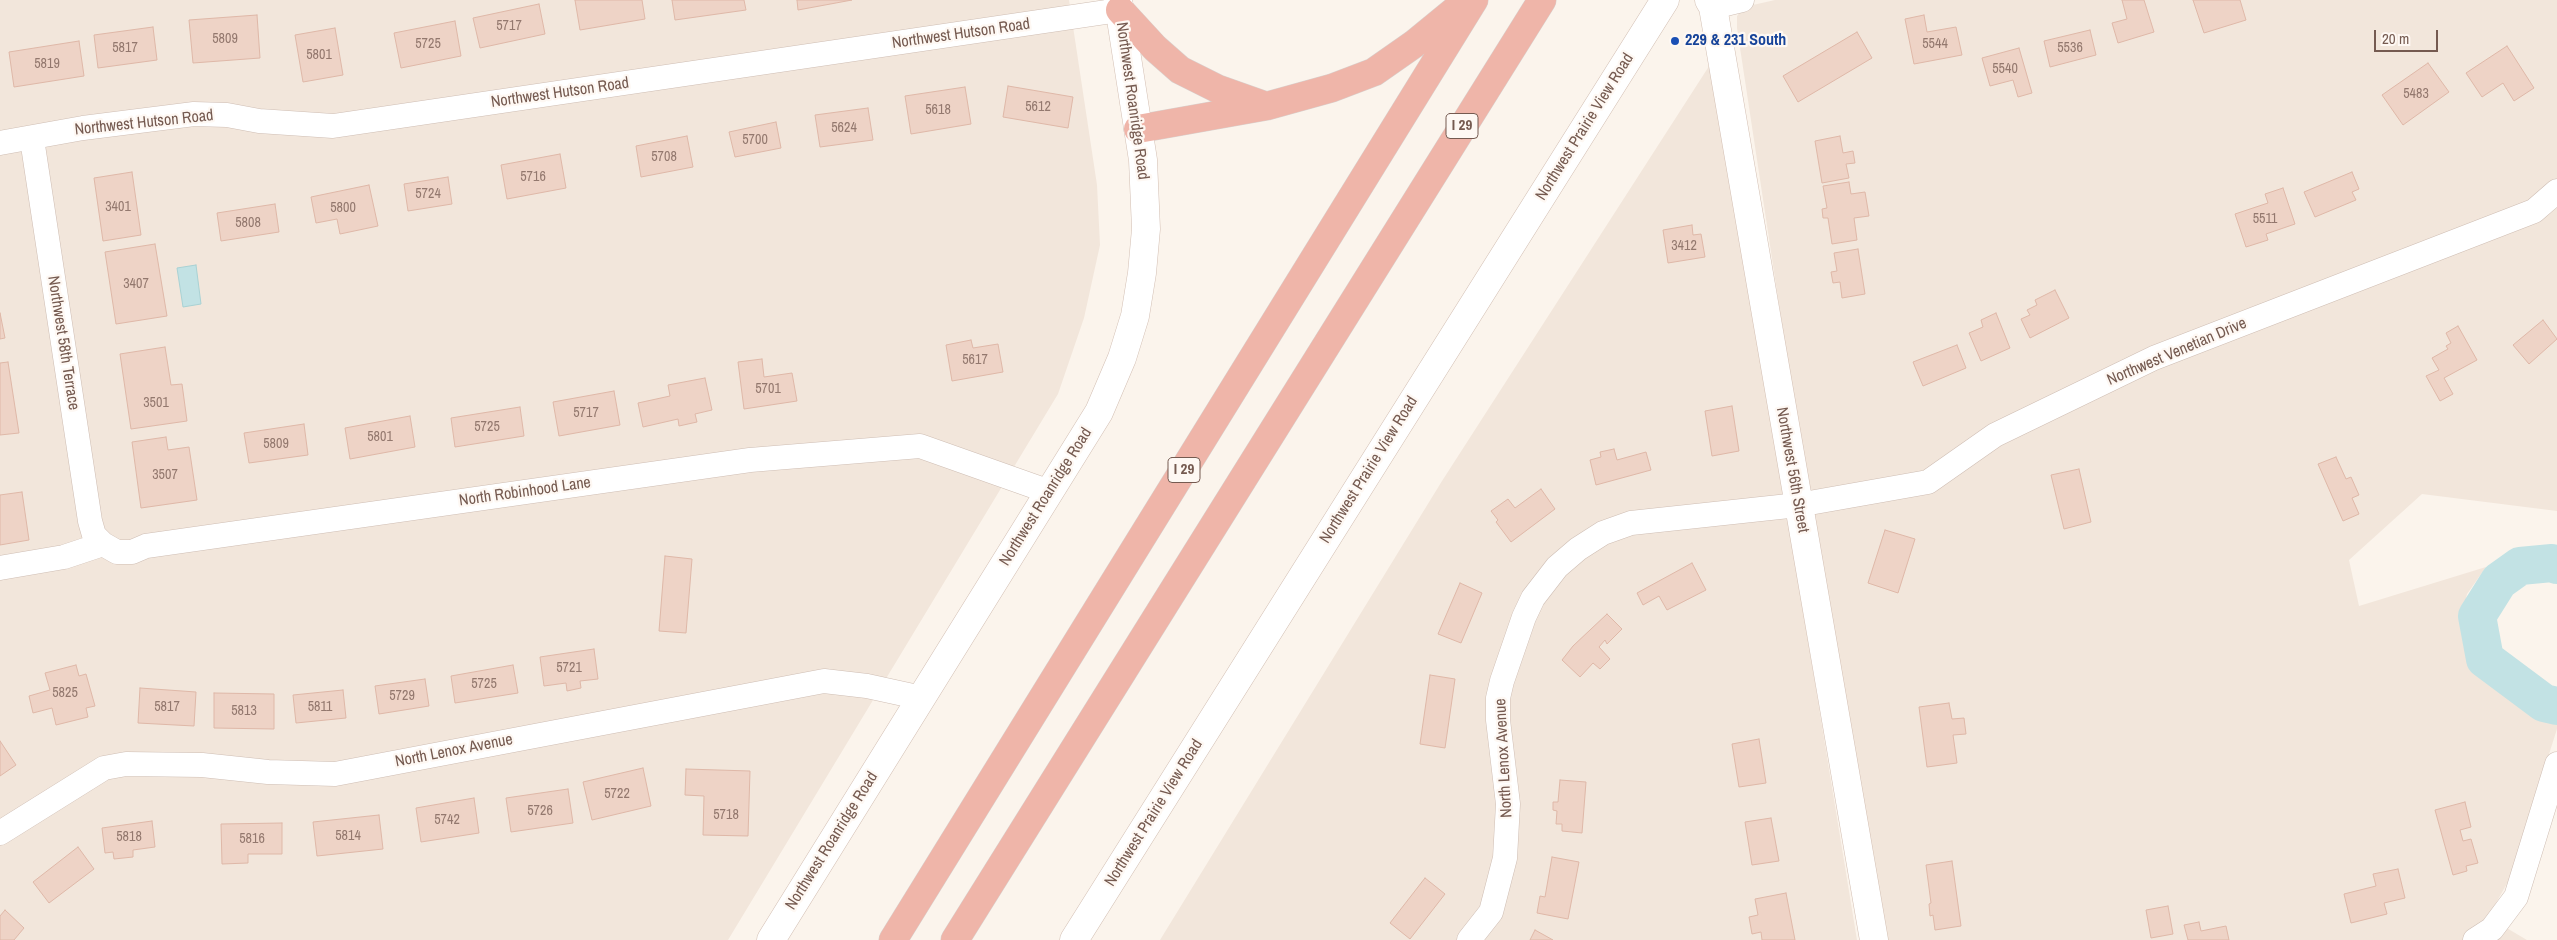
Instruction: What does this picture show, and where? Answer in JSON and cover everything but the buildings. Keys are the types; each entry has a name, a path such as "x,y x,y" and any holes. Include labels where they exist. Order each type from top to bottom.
{"highway":[{"path":"1138,129 1267,106 1332,88 1374,72 1414,44 1467,0"},
{"name":"I 29","path":"893,940 1474,0"},
{"name":"I 29","path":"955,940 1542,0"},
{"path":"1119,5 1155,48 1180,70 1218,89 1267,106"}],"street":[{"name":"Northwest Prairie View Road","path":"1074,940 1665,0"},
{"path":"1711,4 1742,0"},
{"name":"Northwest 56th Street","path":"1711,4 1874,940"},
{"name":"Northwest Roanridge Road","path":"771,940 1050,492 1106,399 1122,358 1134,316 1142,273 1146,229 1143,160 1119,5"},
{"name":"Northwest Hutson Road","path":"0,143 32,139 83,128 194,114 227,115 259,121 333,126 1119,5"},
{"name":"Northwest 58th Terrace","path":"32,139 90,521 94,535 102,544"},
{"name":"Northwest Venetian Drive","path":"1798,505 1928,482 1995,435 2154,358 2534,211 2557,192"},
{"name":"North Robinhood Lane","path":"102,544 117,552 132,552 146,546 750,460 920,446 1050,492"},
{"name":"North Lenox Avenue","path":"1469,940 1490,912 1505,858 1508,804 1498,720 1498,698 1521,625 1533,598 1557,567 1578,548 1604,533 1631,523 1798,505"},
{"path":"0,568 64,557 102,544"},
{"name":"North Lenox Avenue","path":"0,833 104,768 126,764 202,765 268,772 335,774 824,681 867,686 922,698"},
{"path":"2475,940 2492,929 2516,897 2557,764"}],"shaded area":[{"path":"0,0 1069,0 1097,185 1100,245 1084,318 1058,394 728,940 0,940"},
{"path":"1775,0 2557,0 2557,511 2422,494 2349,560 2359,606 2486,567 2467,594 2462,616 2462,632 2468,659 2481,677 2504,692 2557,717 2557,729 2509,880 2488,917 2527,940 1881,940 1785,344 1737,28 1737,16 1744,7"},
{"path":"1713,60 1857,940 1160,940 1442,481"}],"water":[{"path":"196,265 201,304 183,307 177,268"}],"waterway":[{"path":"2557,565 2552,563 2520,566 2499,581 2477,616 2485,659 2544,703 2557,706"}],"place":[{"name":"229 & 231 South","path":"1675,41"}]}
